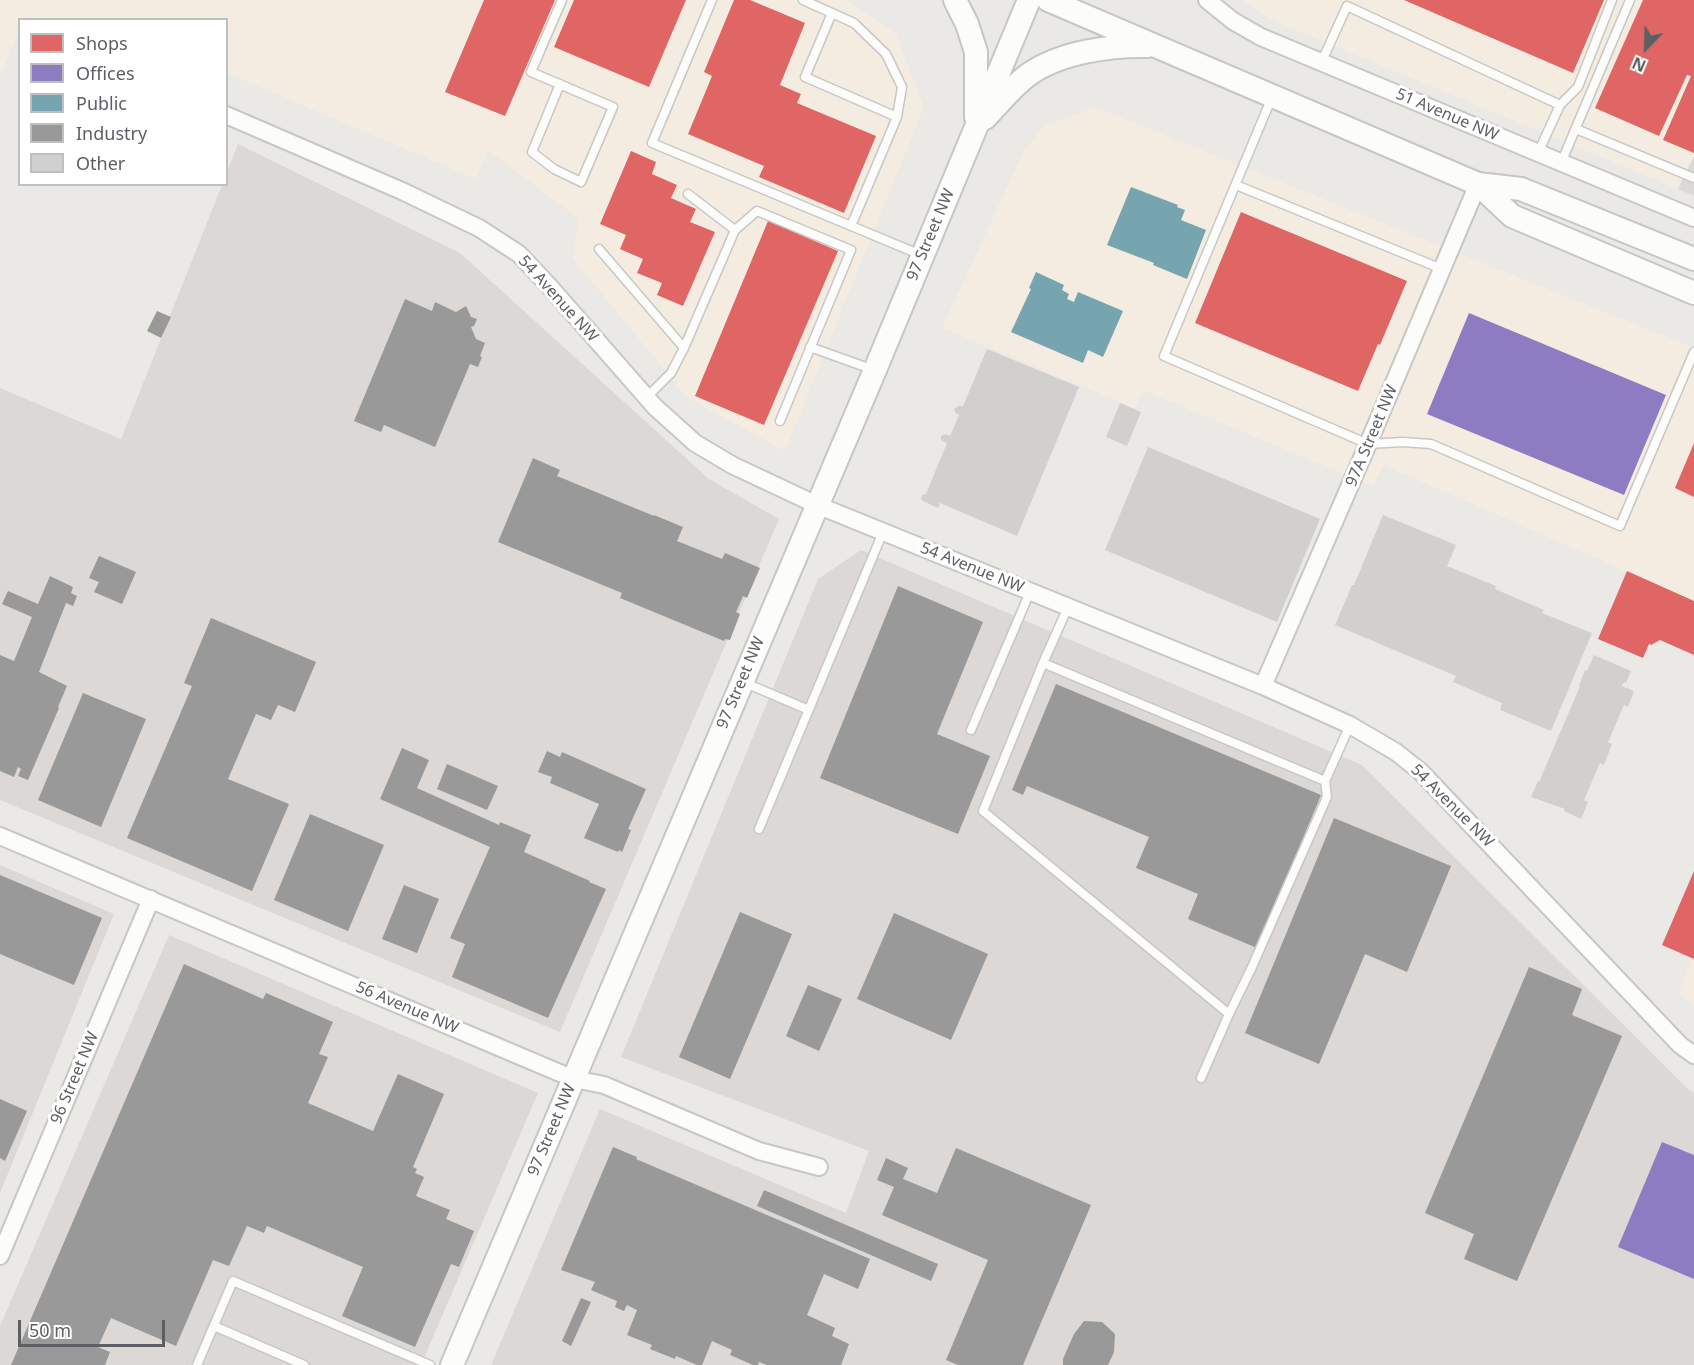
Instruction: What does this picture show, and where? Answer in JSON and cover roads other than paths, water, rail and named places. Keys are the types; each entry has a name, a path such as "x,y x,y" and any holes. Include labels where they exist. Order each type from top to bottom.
{"street":[{"path":"955,0 967,24 976,52 976,128"},
{"name":"97 Street NW","path":"452,1365 1029,0"},
{"path":"1048,0 1478,184 1521,189 1694,259"},
{"name":"51 Avenue NW","path":"1207,0 1233,21 1261,37 1561,163 1693,215"},
{"path":"976,128 1024,78 1055,61 1127,45 1154,46"},
{"name":"54 Avenue NW","path":"228,116 402,191 478,228 519,254 655,407 695,443 732,465 817,505 1263,686 1350,725 1396,752 1421,772 1680,1045 1694,1055"},
{"path":"1478,184 1512,216 1694,293"},
{"name":"97A Street NW","path":"1263,686 1478,184"},
{"name":"56 Avenue NW","path":"0,836 574,1079 604,1085 759,1151 819,1167"},
{"name":"96 Street NW","path":"0,1256 151,899"}],"lane":[{"path":"560,84 532,152 554,169 581,182 613,107 560,84 531,72 562,0"},
{"path":"712,0 652,143 922,256"},
{"path":"803,0 854,23 886,54 902,87 897,117 851,226"},
{"path":"1538,153 1560,105 1578,87 1612,0"},
{"path":"1561,163 1630,0"},
{"path":"1321,63 1347,6 1560,105"},
{"path":"832,13 805,77 897,117"},
{"path":"1272,97 1164,356 1368,444 1403,442 1431,444 1620,526 1694,352"},
{"path":"1576,129 1694,178"},
{"path":"1236,185 1442,269"},
{"path":"688,194 735,230"},
{"path":"647,397 671,373 735,230 757,211 851,250 780,421"},
{"path":"599,249 684,348"},
{"path":"810,347 874,370"},
{"path":"759,829 883,532"},
{"path":"971,730 1030,592"},
{"path":"1068,607 983,811 1229,1014"},
{"path":"1043,663 1325,781"},
{"path":"741,682 809,711"},
{"path":"1202,1078 1327,797 1325,781 1350,725"},
{"path":"197,1365 233,1281 430,1365"},
{"path":"214,1326 304,1365"}]}
